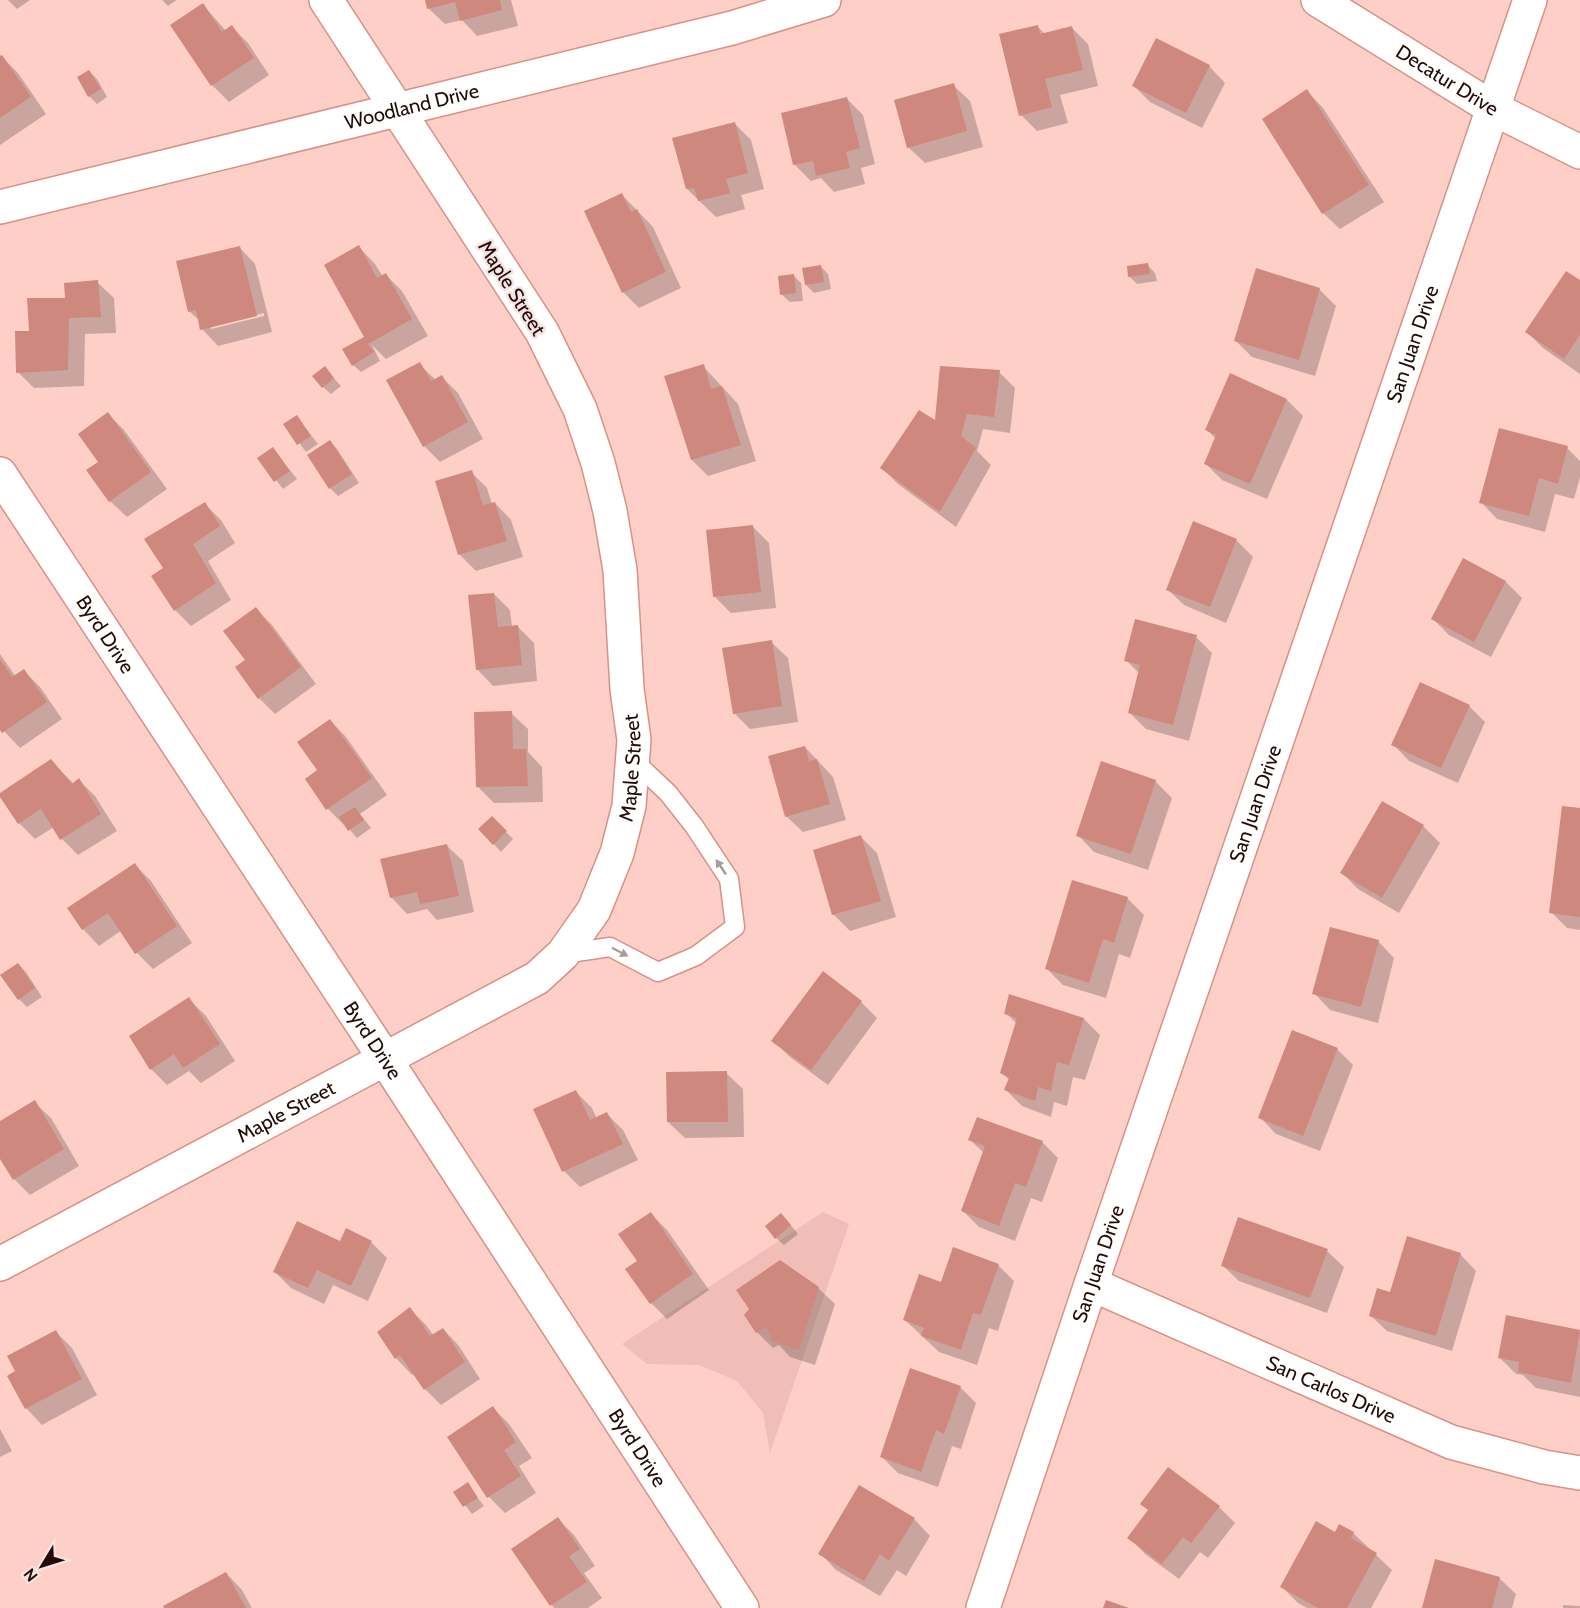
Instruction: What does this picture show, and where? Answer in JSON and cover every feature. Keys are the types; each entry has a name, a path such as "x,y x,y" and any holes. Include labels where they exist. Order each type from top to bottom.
{"street":[{"name":"Maple Street","path":"0,1264 537,978 563,954 594,910 617,853 629,806 634,740 627,689 620,570 598,462 580,409 542,332 326,0"},
{"name":"Woodland Drive","path":"0,207 732,27 824,0"},
{"name":"Decatur Drive","path":"1318,0 1494,109 1580,152"},
{"name":"San Juan Drive","path":"983,1608 1091,1284 1530,0"},
{"name":"Byrd Drive","path":"0,474 385,1059 742,1608"},
{"name":"San Carlos Drive","path":"1091,1284 1451,1442 1544,1467 1580,1473"}],"lane":[{"path":"563,954 610,947 658,972 696,956 735,927 729,879 694,826 668,793 633,760"}],"shaded area":[{"path":"823,1212 849,1224 770,1453 763,1413 737,1381 699,1365 647,1364 622,1344"}],"building":[{"path":"425,0 500,0 502,10 460,21 455,2 427,9"},
{"path":"203,3 222,32 232,25 254,58 211,86 170,25"},
{"path":"1038,25 1040,34 1072,26 1083,70 1045,79 1052,107 1019,116 999,34"},
{"path":"1156,38 1210,65 1186,113 1132,86"},
{"path":"2,55 31,97 0,118 0,56"},
{"path":"89,70 101,89 88,97 77,77"},
{"path":"954,83 967,131 907,148 894,100"},
{"path":"1307,89 1369,185 1322,214 1262,119"},
{"path":"847,97 860,148 846,152 850,168 816,176 813,161 793,165 781,113"},
{"path":"735,122 748,173 726,179 730,193 698,201 694,188 686,189 672,138"},
{"path":"622,193 631,212 637,209 666,272 622,293 584,211"},
{"path":"359,245 377,278 386,273 412,319 368,344 374,352 352,366 342,349 364,337 324,265"},
{"path":"240,246 257,316 200,330 196,310 188,312 176,261"},
{"path":"1148,263 1150,274 1128,277 1127,266"},
{"path":"821,265 824,282 805,285 802,268"},
{"path":"1256,268 1320,288 1299,360 1234,341"},
{"path":"1566,271 1580,280 1580,335 1564,359 1525,332"},
{"path":"794,274 796,293 780,295 778,276"},
{"path":"98,280 101,317 69,318 68,370 16,373 15,331 29,331 27,298 65,298 64,283"},
{"path":"420,362 431,381 442,375 468,422 423,447 386,380"},
{"path":"704,364 711,389 722,386 741,445 691,460 664,376"},
{"path":"325,366 334,378 322,388 312,376"},
{"path":"940,366 1000,370 994,417 967,414 961,436 976,448 940,512 880,468 919,410 935,420"},
{"path":"1230,373 1287,399 1250,484 1204,464 1216,435 1205,430"},
{"path":"108,412 151,472 109,502 86,470 98,462 78,434"},
{"path":"297,415 311,436 297,445 283,424"},
{"path":"1499,428 1568,446 1558,484 1539,478 1529,516 1479,503"},
{"path":"330,440 352,474 329,489 307,455"},
{"path":"273,447 290,471 274,482 257,458"},
{"path":"472,470 483,505 495,502 507,541 458,555 435,481"},
{"path":"205,502 220,526 193,544 216,583 174,611 151,576 163,568 144,539"},
{"path":"1193,521 1237,539 1210,607 1166,590"},
{"path":"753,525 761,592 713,597 706,530"},
{"path":"1463,558 1506,581 1474,642 1431,619"},
{"path":"494,593 498,627 518,625 522,665 476,670 468,595"},
{"path":"256,607 301,667 258,699 235,667 245,660 223,631"},
{"path":"1135,619 1197,635 1173,725 1128,713 1140,665 1124,661"},
{"path":"772,640 782,706 733,714 722,648"},
{"path":"0,659 12,677 24,669 47,702 2,733 0,730"},
{"path":"1420,682 1470,705 1441,768 1391,745"},
{"path":"512,711 513,749 526,749 528,786 476,787 474,712"},
{"path":"330,719 372,778 326,810 305,779 317,770 297,742"},
{"path":"805,746 809,761 817,759 830,804 785,817 768,756"},
{"path":"51,759 72,784 79,778 101,814 60,840 41,809 18,824 0,797 0,793"},
{"path":"1101,761 1156,780 1131,854 1076,836"},
{"path":"1382,801 1424,825 1382,898 1340,873"},
{"path":"1562,806 1580,808 1580,917 1549,913"},
{"path":"355,807 364,820 348,831 339,817"},
{"path":"492,816 507,831 493,845 478,829"},
{"path":"861,835 881,901 832,915 813,850"},
{"path":"447,844 459,896 420,904 417,892 390,898 380,859"},
{"path":"135,863 177,926 135,954 108,913 82,930 67,908"},
{"path":"1072,880 1128,897 1114,943 1103,939 1089,983 1045,969"},
{"path":"1330,927 1379,940 1361,1007 1312,994"},
{"path":"18,963 35,988 18,1000 0,975"},
{"path":"823,971 862,1001 811,1070 771,1041"},
{"path":"1009,994 1084,1018 1069,1065 1057,1062 1051,1091 1038,1087 1035,1101 1004,1090 1009,1078 1000,1073 1017,1018 1004,1014"},
{"path":"189,997 220,1044 183,1068 174,1054 150,1070 129,1036"},
{"path":"1292,1030 1338,1048 1303,1136 1258,1118"},
{"path":"727,1071 728,1122 667,1122 666,1072"},
{"path":"576,1090 590,1120 607,1112 623,1144 562,1172 533,1109"},
{"path":"35,1100 64,1149 13,1180 0,1159 0,1121"},
{"path":"977,1117 1043,1141 1026,1187 1015,1183 999,1226 961,1211 985,1146 968,1140"},
{"path":"651,1212 693,1274 650,1304 625,1269 637,1261 618,1234"},
{"path":"781,1213 791,1225 775,1239 765,1226"},
{"path":"1238,1217 1328,1249 1310,1298 1221,1266"},
{"path":"297,1221 340,1241 346,1228 372,1241 351,1286 317,1270 308,1288 273,1272"},
{"path":"1407,1236 1461,1253 1436,1336 1369,1316 1377,1288 1390,1292"},
{"path":"953,1247 999,1264 981,1315 973,1313 961,1350 921,1336 924,1328 903,1320 919,1274 941,1282"},
{"path":"780,1260 819,1287 799,1350 772,1341 767,1327 756,1333 744,1315 749,1309 736,1290"},
{"path":"410,1307 430,1336 443,1328 465,1362 424,1390 400,1355 395,1359 377,1332"},
{"path":"1506,1315 1580,1330 1571,1383 1518,1372 1519,1362 1498,1358"},
{"path":"56,1330 82,1379 25,1409 7,1376 15,1371 7,1356"},
{"path":"910,1368 961,1386 944,1434 936,1430 921,1472 880,1457"},
{"path":"493,1406 516,1442 504,1450 521,1476 487,1498 447,1437"},
{"path":"1168,1467 1220,1506 1191,1543 1183,1537 1162,1564 1127,1538 1148,1510 1140,1504"},
{"path":"468,1482 478,1498 463,1507 453,1492"},
{"path":"859,1485 915,1518 889,1561 880,1554 864,1581 818,1554"},
{"path":"558,1517 580,1549 569,1556 587,1582 550,1606 511,1549"},
{"path":"1316,1521 1335,1532 1339,1524 1354,1532 1351,1538 1377,1553 1347,1608 1318,1608 1280,1587"},
{"path":"1435,1559 1500,1577 1492,1608 1422,1608"},
{"path":"226,1572 246,1608 164,1608 163,1606"},
{"path":"1106,1600 1129,1608 1103,1608"}]}
